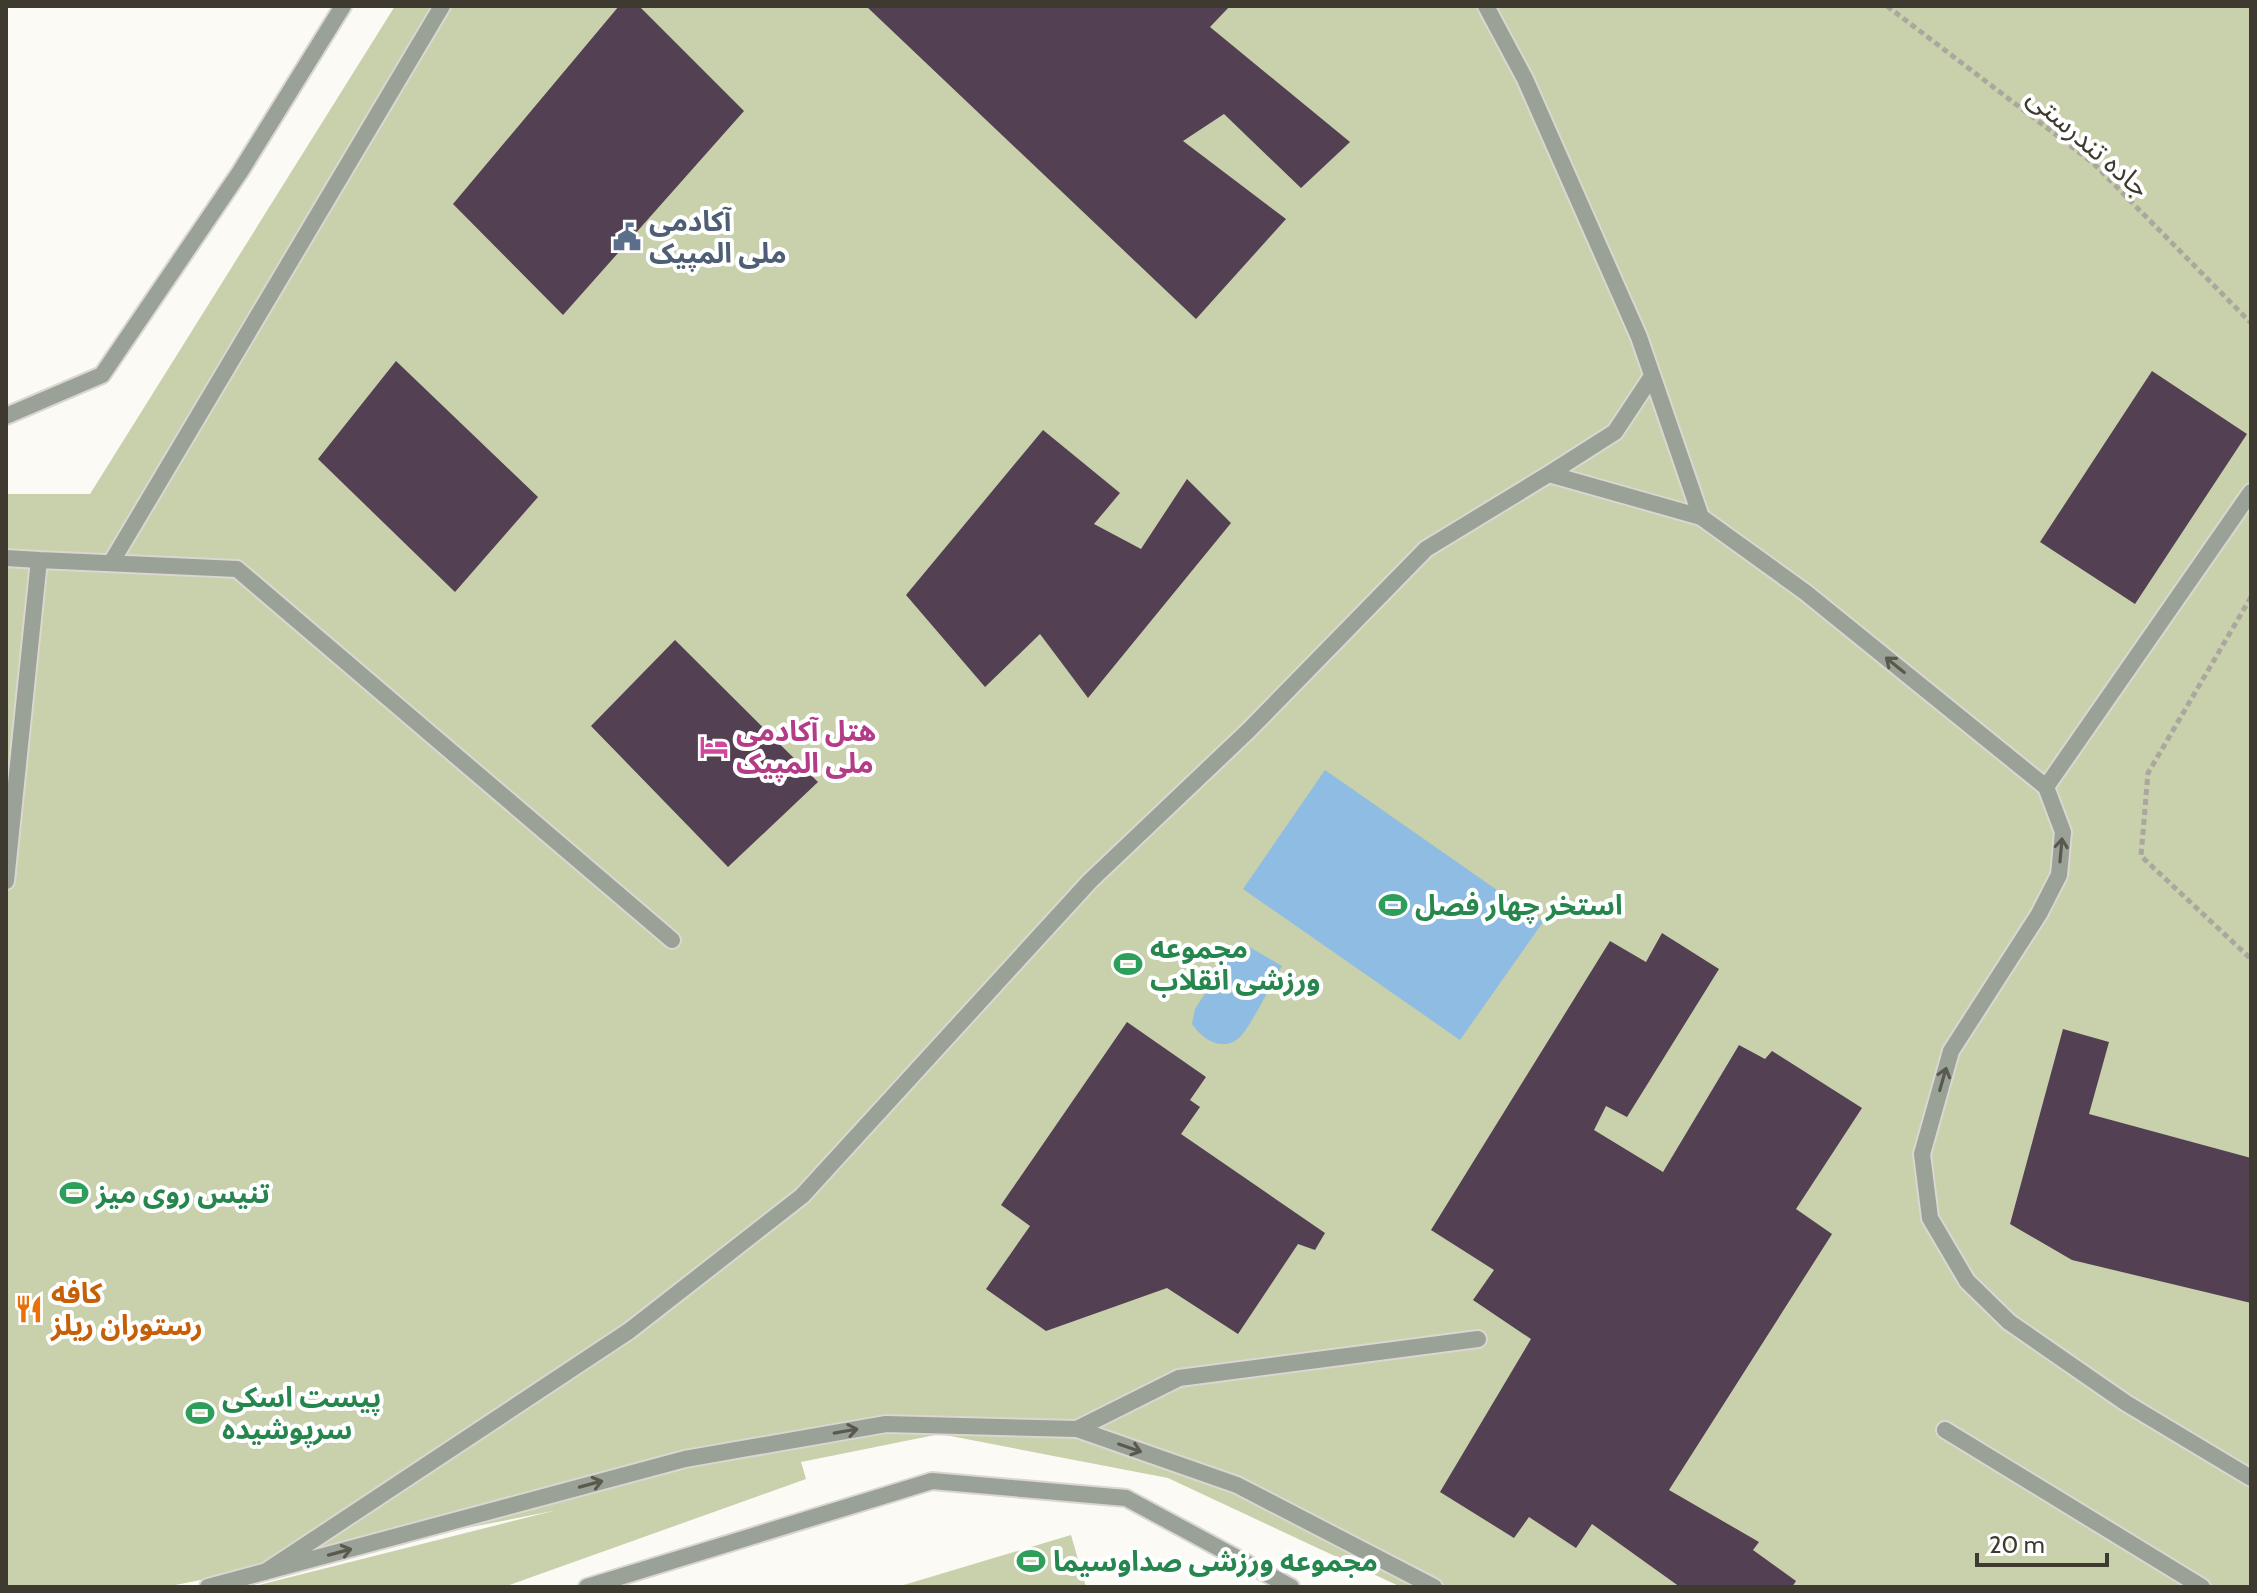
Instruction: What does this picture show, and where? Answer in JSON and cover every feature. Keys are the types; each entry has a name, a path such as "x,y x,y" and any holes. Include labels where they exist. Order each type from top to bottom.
{"lane":[{"path":"6,416 102,375 240,172 343,6"},
{"path":"111,563 442,6"},
{"path":"1486,6 1525,79 1639,337 1701,517"},
{"path":"265,1572 629,1331 802,1196 1090,881 1249,730 1426,549 1615,432 1652,376"},
{"path":"1549,474 1701,517 1805,592 2046,787 2063,832 2059,875 2039,914 1951,1051 1922,1154 1930,1218 1967,1281 2009,1322 2126,1403 2251,1478"},
{"path":"2046,787 2251,492"},
{"path":"6,558 237,569 672,940"},
{"path":"6,881 39,560"},
{"path":"1077,1429 1179,1378 1478,1339"},
{"path":"208,1587 685,1459 886,1424 1077,1429 1237,1485 1434,1587"},
{"path":"1945,1430 2202,1587"},
{"path":"587,1587 932,1481 1126,1498 1291,1587"}],"path":[{"name":"جاده تندرستی","path":"1887,6 2093,163 2251,323"},
{"path":"2251,597 2148,773 2141,856 2251,959"}],"green space":[{"name":"مجموعه ورزشی انقلاب","path":"395,6 2251,6 2251,1587 1401,1587 1168,1478 940,1434 801,1462 806,1479 504,1587 251,1587 553,1511 165,1587 6,1587 6,494 90,494"},
{"name":"مجموعه ورزشی صداوسیما","path":"1071,1535 1086,1587 897,1587"}],"water":[{"name":"استخر چهار فصل","path":"1325,770 1543,922 1460,1040 1243,889"},
{"path":"1239,941 1282,966 1245,1031 1233,1042 1220,1044 1201,1035 1192,1024 1195,1009"}],"building":[{"path":"619,6 639,6 744,111 563,315 453,204"},
{"path":"866,6 1230,6 1210,27 1350,142 1301,188 1224,114 1183,141 1286,219 1196,319"},
{"path":"396,361 538,497 455,592 318,459"},
{"path":"2152,371 2247,434 2135,604 2040,542"},
{"path":"1043,430 1120,493 1094,524 1141,549 1187,479 1231,523 1088,698 1040,634 985,687 906,595"},
{"path":"675,640 818,782 728,867 591,726"},
{"path":"1662,933 1719,969 1627,1117 1606,1106 1594,1130 1663,1172 1739,1045 1765,1059 1772,1051 1862,1108 1796,1209 1832,1234 1669,1490 1759,1542 1753,1550 1796,1581 1792,1587 1680,1587 1592,1524 1576,1548 1529,1517 1514,1538 1440,1492 1531,1339 1473,1300 1494,1270 1431,1230 1610,941 1646,962"},
{"path":"1127,1022 1206,1077 1190,1100 1200,1107 1181,1134 1325,1233 1315,1250 1298,1244 1238,1334 1167,1288 1046,1331 986,1289 1030,1226 1001,1205"},
{"path":"2063,1029 2109,1042 2089,1114 2251,1158 2251,1303 2072,1260 2010,1224"}],"place":[{"name":"آکادمی ملی المپیک","path":"627,237"},
{"name":"هتل آکادمی ملی المپیک","path":"714,747"},
{"name":"استخر چهار فصل","path":"1393,905"},
{"name":"مجموعه ورزشی انقلاب","path":"1128,964"},
{"name":"تنیس روی میز","path":"74,1193"},
{"name":"کافه رستوران ریلز","path":"29,1309"},
{"name":"پیست اسکی سرپوشیده","path":"200,1413"},
{"name":"مجموعه ورزشی صداوسیما","path":"1031,1561"}]}
